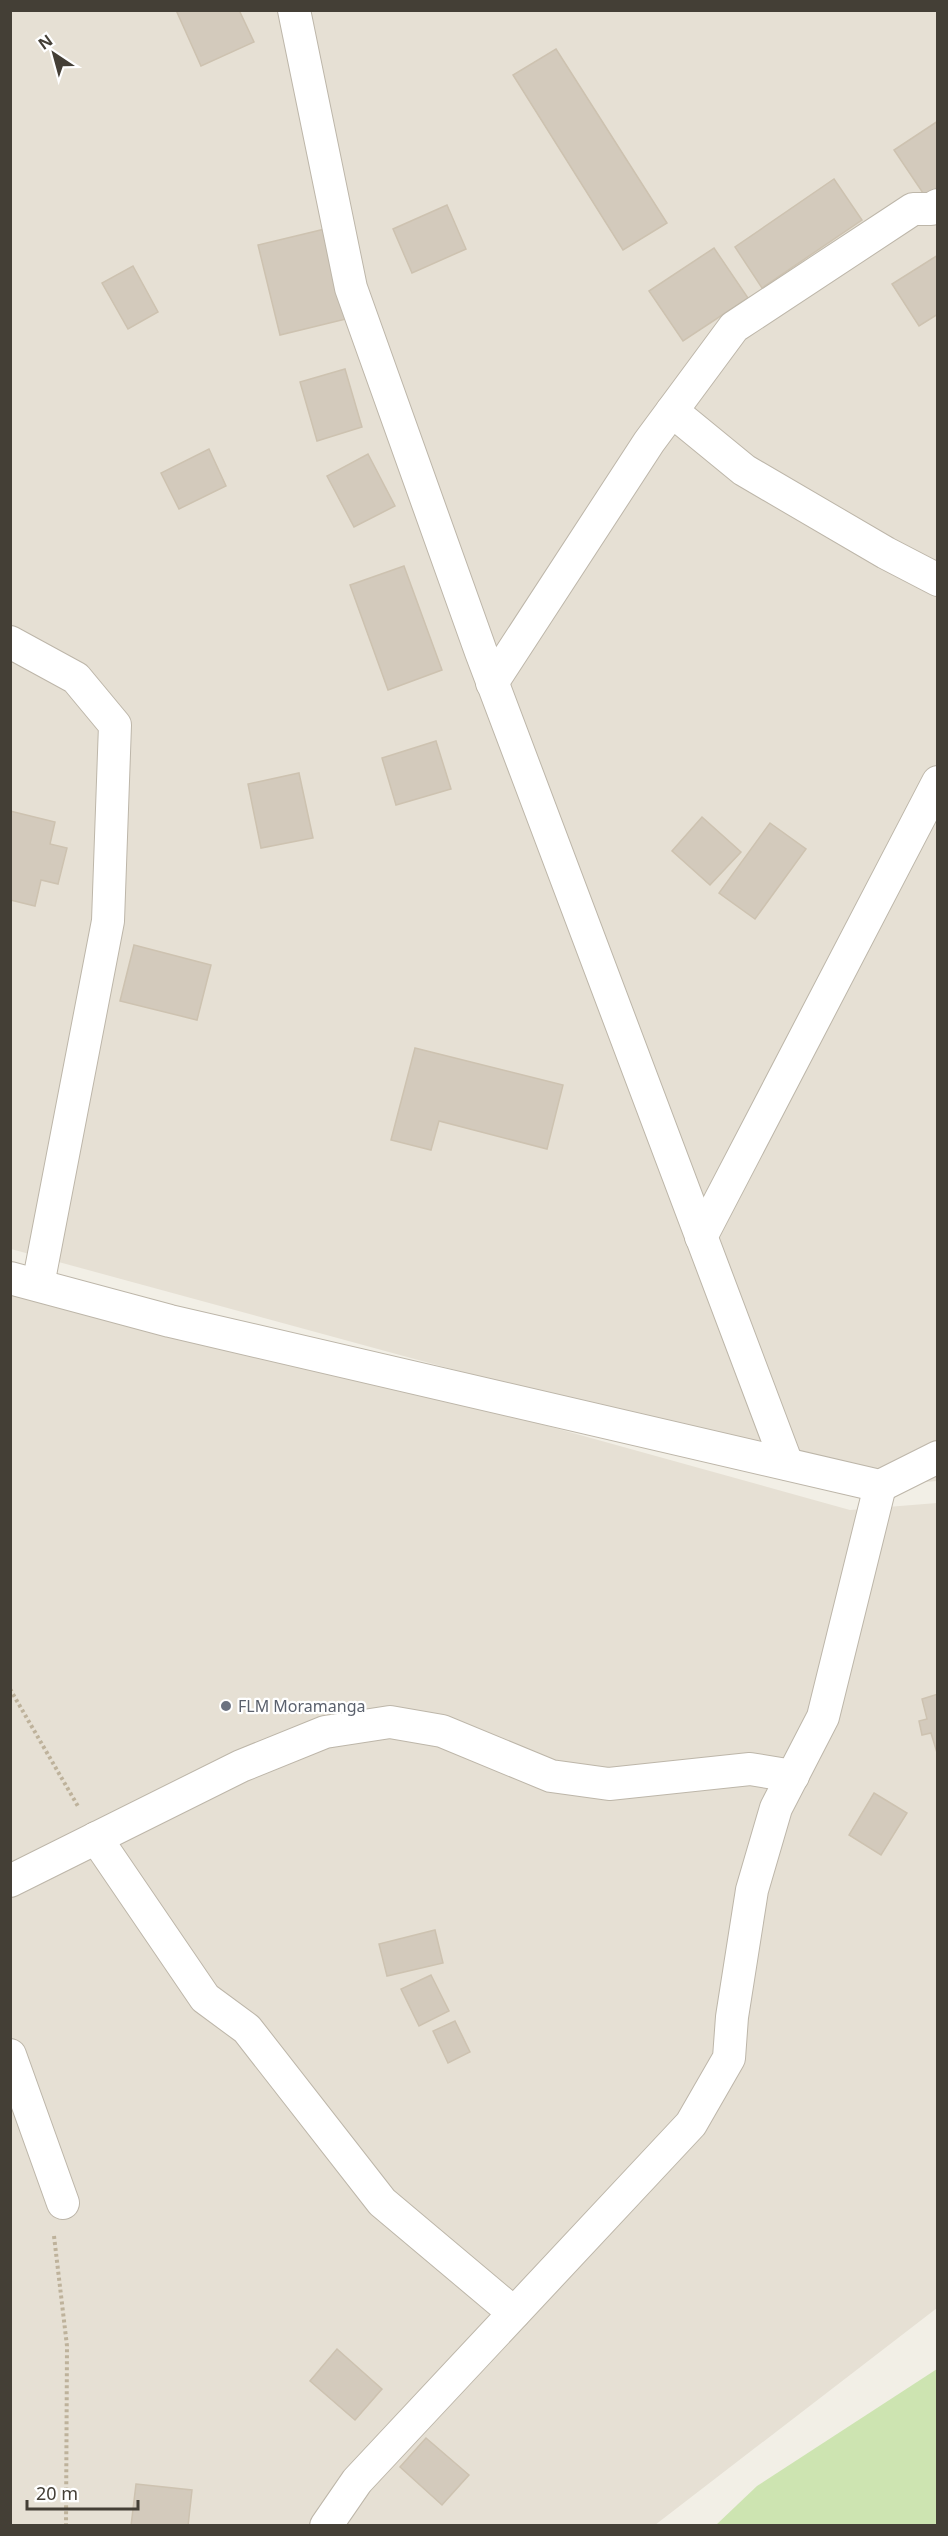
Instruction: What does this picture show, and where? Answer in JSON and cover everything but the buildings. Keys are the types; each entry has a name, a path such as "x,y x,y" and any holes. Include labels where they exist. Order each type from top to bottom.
{"street":[{"path":"294,10 351,288 492,683 787,1464"},
{"path":"492,683 649,442 734,327 912,209 931,209 938,205"},
{"path":"672,411 744,470 886,553 938,580"},
{"path":"10,642 76,678 115,725 108,921 24,1282 170,1322 880,1486 938,1457"},
{"path":"701,1237 938,782"},
{"path":"326,2526 357,2481 690,2124 729,2058 732,2017 752,1890 776,1808 823,1717 880,1486"},
{"path":"10,1881 242,1766 315,1736 390,1722 442,1731 551,1776 609,1784 750,1769 793,1776"},
{"path":"96,1838 206,1998 247,2029 382,2202 514,2313"},
{"path":"10,2055 63,2203"}],"path":[{"path":"10,1689 96,1838"},
{"path":"63,2203 54,2237 67,2346 66,2526"}],"shaded area":[{"path":"10,11 937,11 937,1481 880,1486 11,1249"},
{"path":"11,1283 170,1321 850,1510 937,1503 937,2308 655,2525 11,2526"}],"green space":[{"path":"937,2369 937,2525 716,2525 757,2486"}],"place":[{"name":"FLM Moramanga","path":"226,1706"}]}
